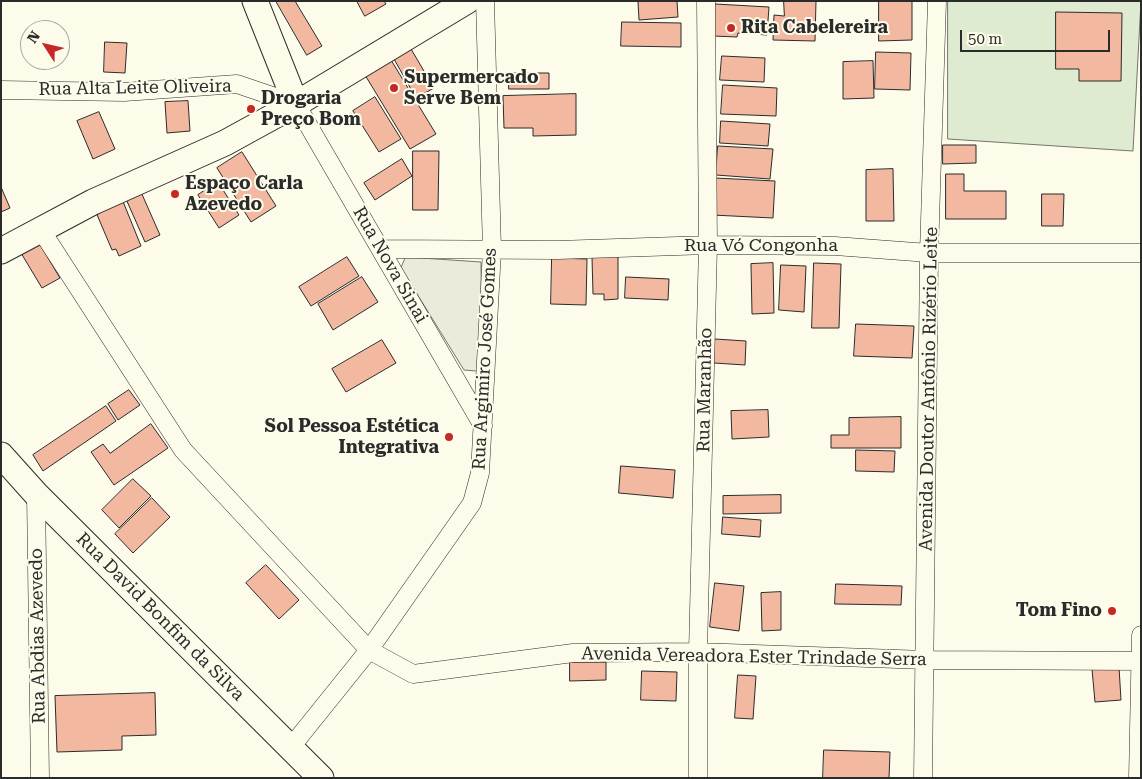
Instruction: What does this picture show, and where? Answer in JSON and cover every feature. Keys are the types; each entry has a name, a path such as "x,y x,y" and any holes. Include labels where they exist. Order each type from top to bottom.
{"street":[{"path":"255,1 296,104"},
{"path":"1,251 93,202 225,143 296,104 467,1"},
{"name":"Rua Argimiro José Gomes","path":"291,747 369,650 472,503 480,473 492,250 485,1"},
{"name":"Rua Maranhão","path":"698,778 698,652 708,245 706,1"},
{"name":"Avenida Doutor Antônio Rizério Leite","path":"923,778 930,253 937,1"},
{"name":"Rua Alta Leite Oliveira","path":"1,90 124,92 238,84 296,104"},
{"name":"Rua Nova Sinai","path":"296,104 483,426"},
{"name":"Avenida Vereadora Ester Trindade Serra","path":"41,230 183,450 369,650 413,674 573,652 698,652 926,660 1140,661"},
{"name":"Rua Vó Congonha","path":"381,249 492,250 708,245 835,246 930,253 1141,253"},
{"name":"Rua David Bonfim da Silva","path":"1,455 36,494 322,778"},
{"name":"Rua Abdias Azevedo","path":"36,494 40,778"},
{"path":"1138,778 1141,635"}],"green space":[{"path":"948,1 1141,1 1133,151 948,139"}],"shaded area":[{"path":"406,257 481,262 482,365 476,371 464,370 401,268"}],"building":[{"path":"276,1 295,1 322,46 307,55"},
{"path":"357,1 384,1 386,4 365,16"},
{"path":"677,1 678,17 639,20 638,2"},
{"path":"784,1 816,1 815,41 773,40 774,15 784,16"},
{"path":"879,1 912,1 912,40 879,41"},
{"path":"715,4 769,7 767,35 738,33 737,37 713,36"},
{"path":"1056,12 1122,13 1121,81 1079,81 1079,69 1056,69"},
{"path":"622,22 681,23 681,47 621,46"},
{"path":"105,42 127,43 125,73 104,72"},
{"path":"411,49 434,88 416,98 394,59"},
{"path":"876,52 911,53 910,90 875,89"},
{"path":"722,56 765,58 764,82 720,80"},
{"path":"391,60 436,134 410,149 365,75"},
{"path":"873,61 874,98 843,99 843,62"},
{"path":"509,73 549,73 549,89 509,89"},
{"path":"723,85 777,88 776,116 721,114"},
{"path":"576,94 576,135 533,136 533,128 504,128 503,96"},
{"path":"375,97 401,139 379,152 353,111"},
{"path":"188,101 190,131 167,133 165,102"},
{"path":"99,112 115,149 93,159 77,121"},
{"path":"721,121 770,124 768,146 720,143"},
{"path":"943,145 976,145 976,163 943,164"},
{"path":"718,146 773,149 770,179 716,175"},
{"path":"413,151 439,151 438,210 413,210"},
{"path":"242,152 276,206 251,222 217,168"},
{"path":"402,159 412,176 375,200 364,183"},
{"path":"893,169 894,221 866,221 866,170"},
{"path":"946,174 964,174 964,191 1006,191 1006,219 946,219"},
{"path":"715,178 775,181 773,218 712,215"},
{"path":"218,182 239,215 219,228 198,195"},
{"path":"1,187 10,208 1,212"},
{"path":"141,192 160,235 145,242 126,199"},
{"path":"1042,194 1064,194 1063,226 1042,226"},
{"path":"122,199 141,246 119,256 116,249 112,250 95,210"},
{"path":"36,238 60,278 42,288 18,248"},
{"path":"618,256 618,299 604,300 604,294 593,294 592,257"},
{"path":"347,257 359,276 311,306 299,287"},
{"path":"552,258 587,259 586,305 551,304"},
{"path":"773,263 774,313 752,314 751,264"},
{"path":"814,263 841,264 839,328 812,328"},
{"path":"781,265 806,266 804,312 779,310"},
{"path":"362,277 378,302 333,330 318,304"},
{"path":"626,277 669,279 668,300 625,298"},
{"path":"856,324 914,326 912,358 854,356"},
{"path":"715,339 746,341 745,365 714,363"},
{"path":"382,340 396,363 346,392 332,369"},
{"path":"129,390 140,405 118,420 108,404"},
{"path":"106,406 116,421 43,471 33,455"},
{"path":"768,410 769,437 732,439 731,411"},
{"path":"901,417 901,448 831,448 831,435 849,435 849,418"},
{"path":"151,424 168,448 114,485 91,452 103,444 110,453"},
{"path":"856,450 895,451 894,472 856,471"},
{"path":"621,466 675,470 673,498 619,493"},
{"path":"133,479 151,496 119,528 102,510"},
{"path":"781,495 781,513 723,514 723,496"},
{"path":"152,498 170,517 133,553 115,534"},
{"path":"723,517 761,520 760,537 722,534"},
{"path":"266,565 299,600 279,619 246,583"},
{"path":"715,583 744,586 739,631 710,627"},
{"path":"836,584 902,586 901,605 835,604"},
{"path":"781,592 781,630 762,631 761,593"},
{"path":"570,662 606,662 606,680 570,681"},
{"path":"1119,667 1121,700 1095,702 1092,669"},
{"path":"642,671 677,672 676,701 641,700"},
{"path":"738,675 756,676 753,719 735,718"},
{"path":"155,693 156,735 122,736 122,750 57,752 55,696"},
{"path":"824,750 890,752 889,778 823,778"}],"place":[{"name":"Rita Cabelereira","path":"731,28"},
{"name":"Supermercado Serve Bem","path":"394,88"},
{"name":"Drogaria Preço Bom","path":"251,109"},
{"name":"Espaço Carla Azevedo","path":"175,194"},
{"name":"Sol Pessoa Estética Integrativa","path":"449,437"},
{"name":"Tom Fino","path":"1112,611"}]}
